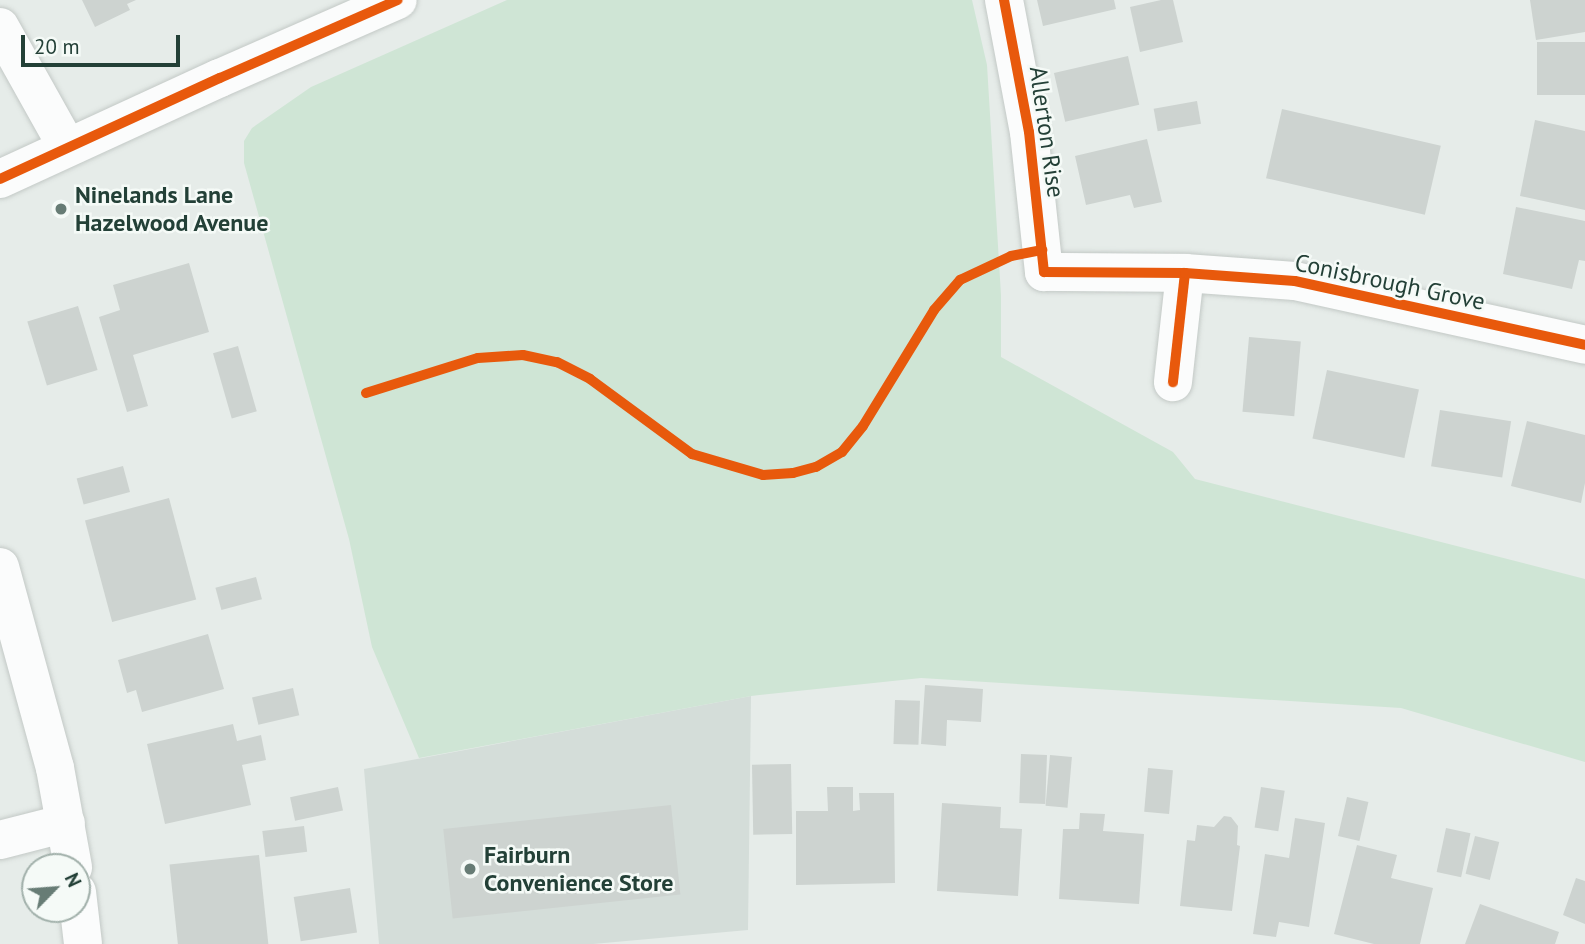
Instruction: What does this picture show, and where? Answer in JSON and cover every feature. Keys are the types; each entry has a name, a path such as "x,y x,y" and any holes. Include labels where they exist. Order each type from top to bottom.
{"street":[{"path":"0,179 66,147 398,0"},
{"name":"Allerton Rise","path":"1004,0 1029,132 1044,272"},
{"path":"0,27 66,147"},
{"name":"Conisbrough Grove","path":"1044,272 1185,273 1296,281 1585,345"},
{"path":"1173,382 1185,273"},
{"path":"0,567 41,713 71,853"},
{"path":"0,840 66,823"},
{"path":"81,923 83,944"}],"shaded area":[{"path":"751,696 748,930 593,944 379,944 364,769"}],"green space":[{"path":"507,0 972,0 987,65 1001,295 1001,357 1173,452 1195,479 1585,579 1585,762 1401,708 921,678 751,696 419,758 372,647 349,539 244,163 244,141 252,128 311,87"}],"building":[{"path":"82,0 136,0 127,4 130,10 95,27"},
{"path":"1037,0 1114,0 1116,9 1043,26"},
{"path":"1173,0 1183,42 1140,52 1130,7"},
{"path":"1530,0 1585,0 1585,32 1536,40"},
{"path":"1537,42 1585,42 1585,95 1537,95"},
{"path":"1128,56 1139,105 1065,122 1054,73"},
{"path":"1197,101 1201,124 1158,131 1154,109"},
{"path":"1282,109 1441,146 1425,215 1266,178"},
{"path":"1535,120 1585,131 1585,210 1520,196"},
{"path":"1147,139 1162,202 1134,208 1130,195 1086,205 1075,156"},
{"path":"1516,207 1585,221 1585,261 1579,260 1572,289 1503,274"},
{"path":"189,263 209,332 133,355 148,406 127,412 99,317 120,310 113,285"},
{"path":"78,306 98,370 47,386 27,321"},
{"path":"1249,337 1301,342 1294,416 1242,412"},
{"path":"238,346 257,411 232,419 213,353"},
{"path":"1327,370 1419,390 1404,458 1312,438"},
{"path":"1440,410 1511,421 1502,478 1431,466"},
{"path":"1527,421 1585,435 1585,483 1581,503 1511,486"},
{"path":"123,466 130,492 84,505 77,478"},
{"path":"169,498 196,599 112,622 85,521"},
{"path":"256,577 262,599 221,610 215,588"},
{"path":"208,634 224,689 142,712 136,690 127,693 118,660"},
{"path":"925,685 983,689 981,722 947,720 946,746 921,744"},
{"path":"293,688 299,715 258,725 252,697"},
{"path":"895,700 920,701 918,745 893,744"},
{"path":"233,724 237,741 261,735 266,760 242,765 251,805 165,824 147,744"},
{"path":"1021,754 1047,755 1045,804 1019,803"},
{"path":"1050,755 1072,757 1067,808 1046,806"},
{"path":"791,764 792,834 753,835 752,765"},
{"path":"1148,768 1173,770 1169,814 1144,812"},
{"path":"338,787 343,810 295,821 290,797"},
{"path":"827,787 853,787 853,811 860,810 859,793 894,793 895,883 796,885 796,811 828,811"},
{"path":"1261,787 1285,791 1278,831 1255,827"},
{"path":"1347,797 1368,802 1359,841 1338,836"},
{"path":"942,803 1001,807 1000,828 1022,829 1018,896 937,891"},
{"path":"671,805 680,895 453,918 443,829"},
{"path":"1080,813 1105,814 1103,831 1144,834 1139,904 1059,899 1063,829 1079,829"},
{"path":"1224,816 1231,817 1238,826 1237,845 1240,846 1232,911 1180,906 1187,840 1195,841 1197,825 1214,827"},
{"path":"1295,818 1325,823 1309,927 1279,922 1276,937 1253,934 1265,854 1289,858"},
{"path":"304,826 307,852 265,857 262,831"},
{"path":"1446,828 1470,833 1461,877 1437,872"},
{"path":"1475,836 1499,842 1490,880 1466,874"},
{"path":"1357,845 1397,855 1391,878 1433,888 1420,944 1374,944 1334,934"},
{"path":"259,855 268,944 178,944 169,864"},
{"path":"1576,878 1585,881 1585,924 1563,915"},
{"path":"350,888 357,932 301,941 294,897"},
{"path":"1480,904 1559,932 1555,944 1465,944"}],"cycle path":[{"path":"0,179 398,0"},
{"path":"1004,0 1029,132 1044,272 1185,273 1173,382"},
{"path":"366,393 478,358 523,355 557,362 590,379 692,454 763,475 793,473 816,467 842,452 863,426 934,310 960,280 1011,256 1042,250"},
{"path":"1185,273 1295,281 1585,345"}],"place":[{"name":"Ninelands Lane Hazelwood Avenue","path":"61,209"},
{"name":"Fairburn Convenience Store","path":"470,869"}]}
